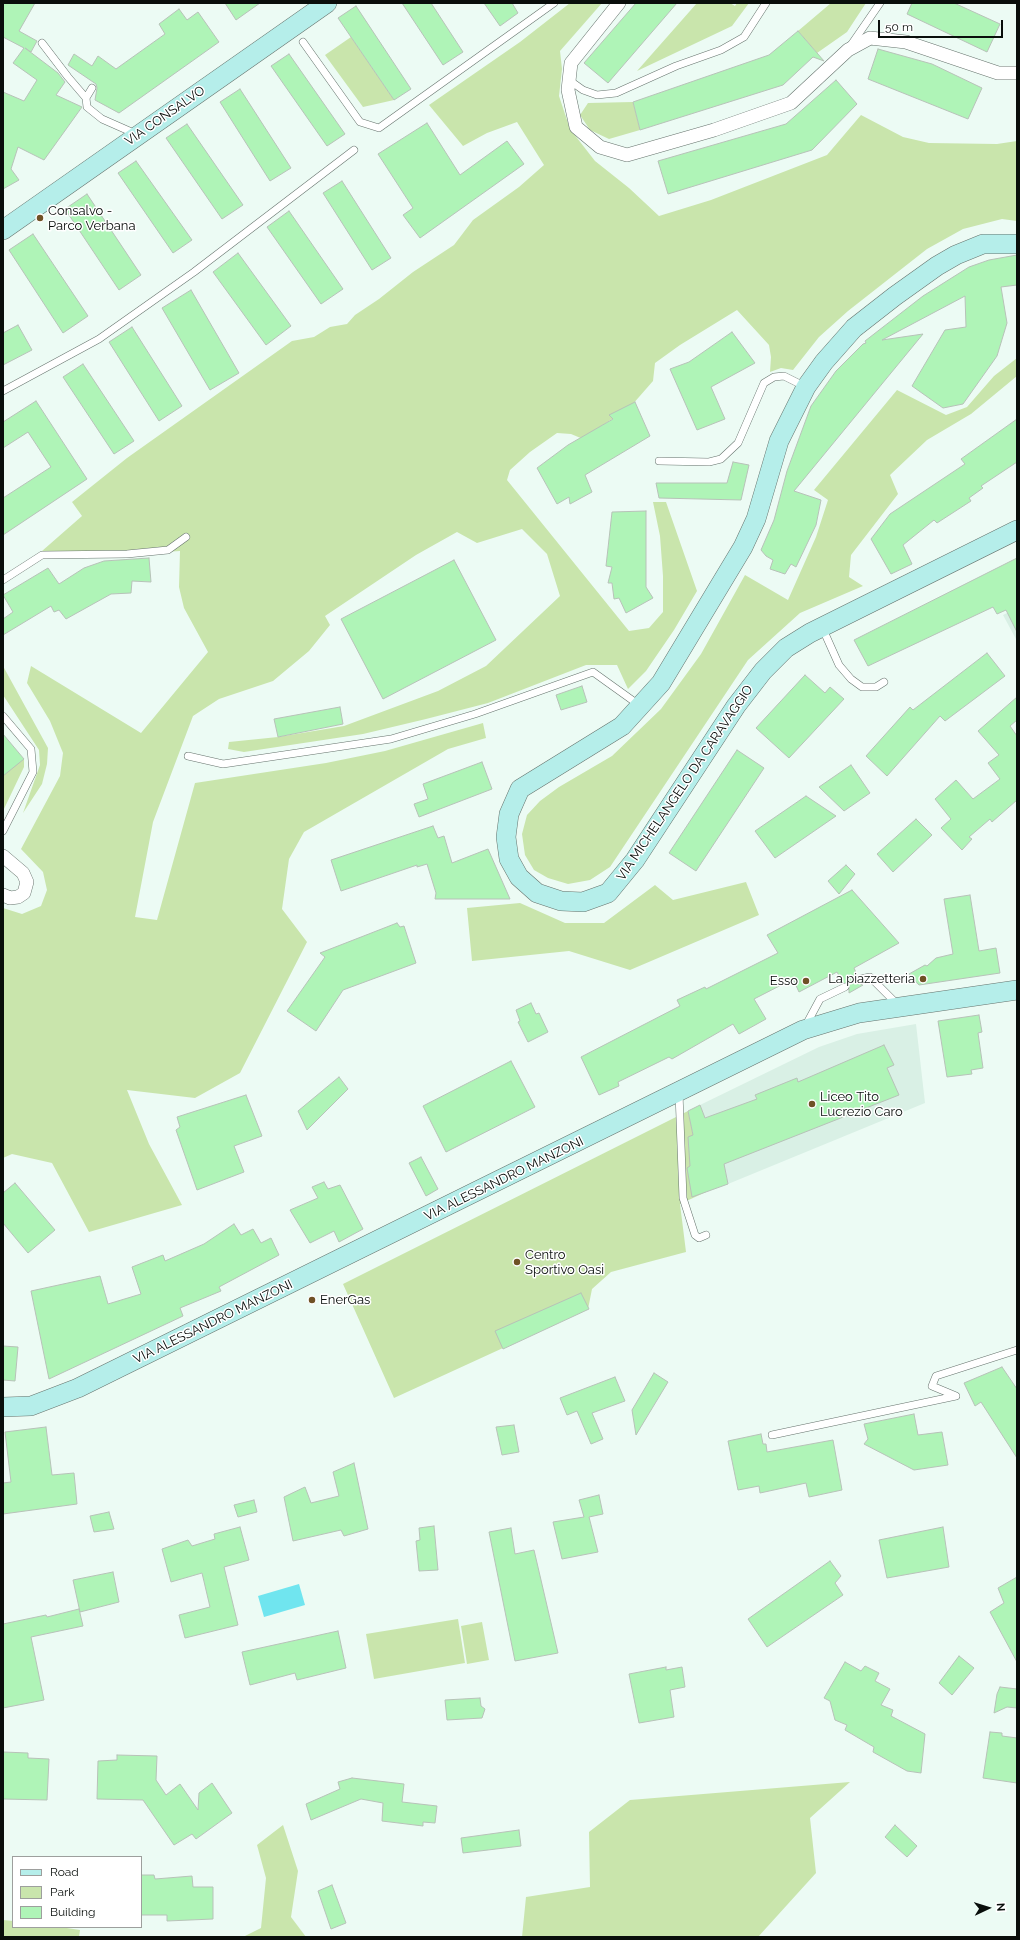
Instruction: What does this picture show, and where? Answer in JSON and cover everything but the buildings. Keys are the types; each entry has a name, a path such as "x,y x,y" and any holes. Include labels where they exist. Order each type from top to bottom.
{"main road":[{"name":"VIA CONSALVO","path":"3,230 327,3"},
{"name":"VIA MICHELANGELO DA CARAVAGGIO","path":"1017,244 983,244 956,255 895,296 854,328 824,362 806,387 779,441 756,519 743,548 661,683 622,726 520,789 509,814 506,837 509,859 519,877 538,893 561,901 583,902 608,893 632,865 736,706 763,671 786,648 822,627 1017,530"},
{"name":"VIA ALESSANDRO MANZONI","path":"3,1407 31,1406 78,1388 679,1093 804,1030 859,1013 1017,990"}],"street":[{"path":"619,3 571,63 568,90 576,127 600,147 627,155 714,130 791,103 848,50 870,38 906,42 998,73 1017,74"},
{"path":"3,856 23,873 27,882 24,893 18,897 3,895"}],"lane":[{"path":"303,42 360,122 379,128 554,3"},
{"path":"569,80 583,90 597,96 616,93 676,66 721,50 744,37 766,3"},
{"path":"848,50 880,3"},
{"path":"42,43 86,98 87,107 102,119 138,134"},
{"path":"86,98 92,88"},
{"path":"3,391 99,339 194,272 354,150"},
{"path":"659,461 709,462 720,459 738,444 764,383 774,377 784,376 806,387"},
{"path":"3,580 42,555 127,554 168,550 186,537"},
{"path":"822,627 839,665 851,679 862,687 876,687 884,682"},
{"path":"188,756 223,764 391,739 475,714 592,672 641,706"},
{"path":"3,716 31,749 33,772 3,831"},
{"path":"860,979 870,977 900,1007"},
{"path":"804,1030 820,999 845,987"},
{"path":"679,1093 683,1198 695,1235 700,1238 706,1235"},
{"path":"772,1435 956,1396 932,1386 936,1376 1017,1350"}],"shaded area":[{"path":"1017,608 1017,641 1003,615"},
{"name":"Liceo Tito Lucrezio Caro","path":"916,1024 925,1103 728,1184 712,1116 704,1118 700,1105 819,1047 857,1034"}],"green space":[{"path":"570,3 602,3 560,51 562,69 559,96 570,129 595,161 629,188 659,216 711,200 827,155 861,115 903,137 929,143 997,144 1017,141 1017,221 1002,219 963,229 927,249 848,311 819,337 793,370 781,368 770,372 771,357 769,345 737,310 680,345 655,363 653,381 632,405 583,439 571,434 557,433 530,452 510,470 507,480 629,631 649,628 663,612 663,576 660,536 653,502 666,502 697,591 674,630 646,671 628,689 617,665 586,665 488,703 363,734 244,752 228,749 229,742 278,737 344,726 438,691 486,666 560,596 547,554 522,529 477,543 457,532 416,555 325,616 330,625 309,651 273,681 219,699 193,716 153,822 135,917 157,920 195,783 326,763 385,751 483,723 486,738 448,749 304,832 289,859 282,909 307,942 240,1073 195,1098 127,1090 149,1144 182,1205 89,1232 52,1163 12,1154 3,1158 3,908 22,914 41,906 47,890 43,872 21,849 60,776 63,753 50,721 27,683 31,666 141,733 208,652 184,608 179,587 180,551 118,555 42,551 82,516 72,502 127,458 292,341 314,337 330,327 347,324 355,315 379,299 413,272 454,245 473,220 519,187 544,165 517,122 487,133 463,146 429,105 520,42"},
{"path":"697,3 730,3 735,6 737,3 749,3 732,26 637,71"},
{"path":"831,3 866,3 847,32 817,53 798,31"},
{"path":"351,37 394,100 363,107 325,55"},
{"path":"633,102 640,130 609,139 590,130 580,115 588,103"},
{"path":"1017,358 1017,376 971,414 927,440 890,475 898,494 851,555 849,577 863,586 800,613 748,660 610,867 590,880 568,884 548,878 534,870 525,855 522,834 527,815 540,801 559,787 612,756 661,709 701,654 745,575 788,600 816,537 828,500 814,490 897,390 946,415 967,407 994,376"},
{"path":"3,666 48,748 47,764 42,784 23,813 40,765 39,750 3,695"},
{"path":"24,759 24,767 3,811 3,765"},
{"path":"746,882 759,915 630,970 569,951 472,961 467,908 520,903 565,923 604,923 655,885 673,900"},
{"name":"Centro Sportivo Oasi","path":"688,1111 706,1192 680,1204 686,1252 611,1272 592,1289 588,1309 394,1398 343,1284"},
{"path":"458,1619 465,1663 374,1679 366,1634"},
{"path":"482,1622 489,1660 467,1664 461,1626"},
{"path":"850,1782 810,1818 816,1873 758,1937 522,1937 526,1897 590,1887 589,1832 630,1800"},
{"path":"283,1825 298,1871 291,1917 306,1937 243,1937 261,1928 266,1878 257,1845"},
{"path":"3,1920 12,1921 12,1928 67,1928 80,1930 79,1937 3,1937"}],"water":[{"path":"299,1584 305,1605 264,1617 258,1596"}],"place":[{"name":"Consalvo - Parco Verbana","path":"40,218"},
{"name":"La piazzetteria","path":"923,979"},
{"name":"Esso","path":"806,981"},
{"name":"Liceo Tito Lucrezio Caro","path":"812,1104"},
{"name":"Centro Sportivo Oasi","path":"517,1262"},
{"name":"EnerGas","path":"312,1300"}]}
